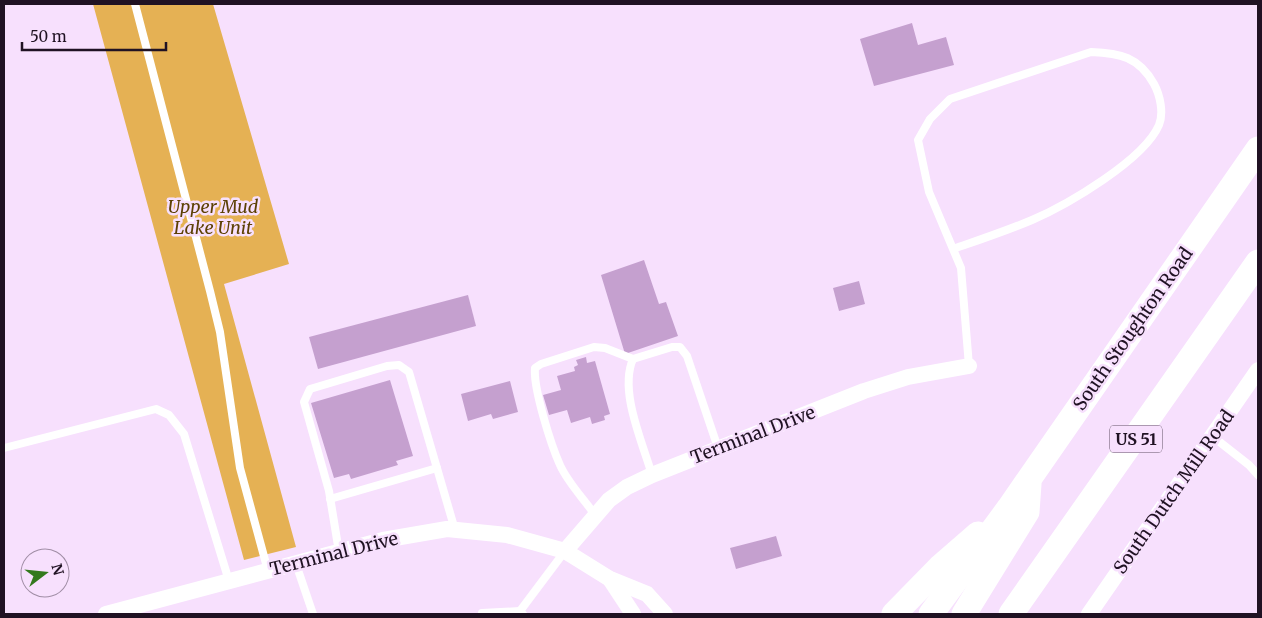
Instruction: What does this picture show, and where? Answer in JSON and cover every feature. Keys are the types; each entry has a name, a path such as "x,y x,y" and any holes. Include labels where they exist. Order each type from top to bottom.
{"main road":[{"name":"South Stoughton Road","path":"1009,508 1258,149"},
{"name":"US 51","path":"1011,614 1258,262"},
{"path":"964,614 1027,512 1029,479"},
{"path":"894,614 940,567 1009,508"},
{"path":"931,614 1009,508"}],"street":[{"name":"Terminal Drive","path":"565,551 609,500 627,487 652,474 908,377 969,366"},
{"name":"South Dutch Mill Road","path":"1089,614 1258,370"},
{"name":"Terminal Drive","path":"106,614 383,540 455,530 507,535 565,551 610,579 647,594 665,614"},
{"name":"Terminal Drive","path":"610,579 633,614"}],"lane":[{"path":"134,4 220,332 240,468 268,571"},
{"path":"953,249 1032,220 1074,198 1108,177 1146,144 1159,125 1161,108 1157,89 1147,71 1130,58 1113,53 1091,52 950,100 930,119 918,140 930,192 960,268 969,366"},
{"path":"595,516 560,466 534,376 535,368 541,364 594,347 605,348 633,358 672,347 680,347 688,356 718,448"},
{"path":"633,358 629,369 629,394 652,474"},
{"path":"339,552 330,499 304,402 305,396 310,389 377,369 399,365 409,372 455,530"},
{"path":"4,448 156,409 169,415 184,434 229,581"},
{"path":"1212,436 1249,465 1258,475"},
{"path":"330,499 437,468"},
{"path":"480,614 521,613 565,551"},
{"path":"296,564 313,614"}],"green space":[{"name":"Upper Mud Lake Unit","path":"93,4 213,4 289,264 224,284 296,547 244,560"}],"building":[{"path":"912,23 918,45 946,37 954,65 874,86 860,39"},
{"path":"644,260 659,304 666,302 678,336 625,354 601,275"},
{"path":"859,281 865,304 839,311 833,288"},
{"path":"468,295 476,326 318,369 309,337"},
{"path":"586,357 587,363 595,361 610,414 604,416 605,420 592,424 590,417 571,423 567,410 549,415 543,395 561,390 557,376 575,371 574,367 578,365 576,360"},
{"path":"390,380 413,456 396,461 398,465 351,479 349,474 334,478 311,403"},
{"path":"510,381 518,412 493,419 491,414 468,421 461,394"},
{"path":"776,536 782,556 736,569 730,548"}]}
